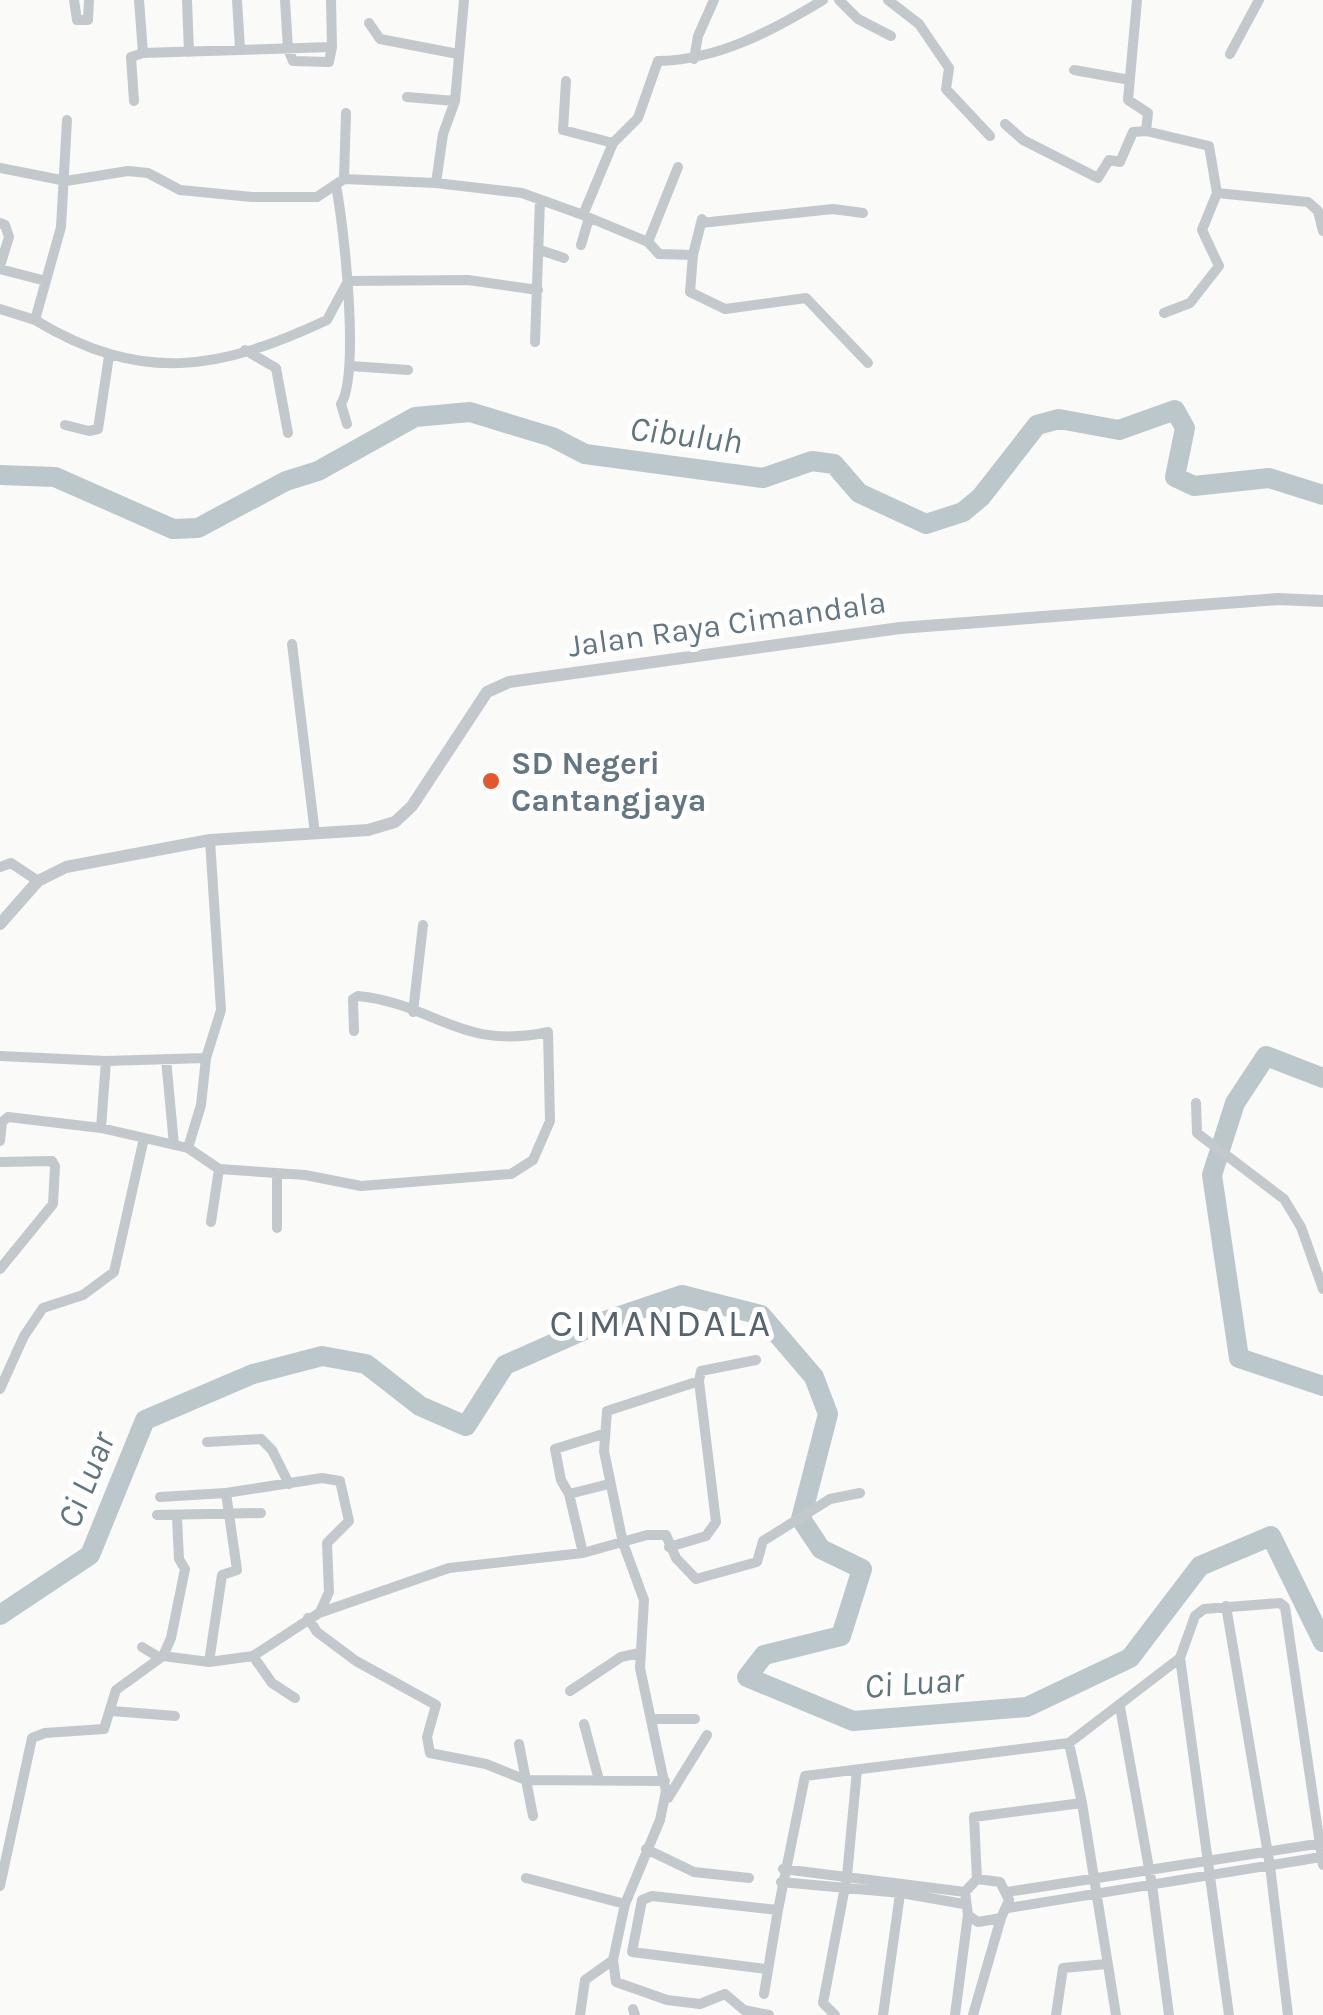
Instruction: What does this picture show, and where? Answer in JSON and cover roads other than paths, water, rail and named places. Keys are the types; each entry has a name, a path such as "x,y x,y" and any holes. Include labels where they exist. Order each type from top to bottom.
{"street":[{"path":"74,0 77,20 88,20 89,0"},
{"path":"140,0 144,54"},
{"path":"187,0 189,52"},
{"path":"237,0 240,49"},
{"path":"285,0 288,49"},
{"path":"134,101 131,57 332,46 332,0"},
{"path":"436,183 443,134 455,101 464,0"},
{"path":"694,59 714,0"},
{"path":"580,245 586,216 614,143 638,118 658,61 694,59 768,30 823,0"},
{"path":"839,0 854,16 891,36"},
{"path":"888,0 919,24 949,68 946,89 990,136"},
{"path":"1138,0 1128,100 1148,114 1146,132"},
{"path":"1230,54 1242,25 1259,0"},
{"path":"368,23 380,39 458,54"},
{"path":"1074,70 1130,80"},
{"path":"566,80 563,130 614,143"},
{"path":"407,97 455,101"},
{"path":"346,113 340,182 352,366 350,388 342,404 347,424"},
{"path":"35,320 61,227 67,120"},
{"path":"1005,124 1023,140 1098,178 1109,160 1120,162 1133,132 1209,146 1217,193 1202,230 1219,266 1190,303 1164,313"},
{"path":"648,242 678,167"},
{"path":"0,168 66,181 128,171 154,174 180,190 196,194 252,197 317,197 340,182 436,183 510,190 648,242 664,255 693,255"},
{"path":"1217,193 1308,202 1318,211 1323,230"},
{"path":"535,342 540,200"},
{"path":"863,213 833,209 701,221 693,255 692,294 733,309 802,296 868,364"},
{"path":"0,223 9,238 0,267 46,281"},
{"path":"540,250 564,258"},
{"path":"348,281 468,280 538,290"},
{"path":"0,309 35,320 109,356 168,367 246,350 328,320 348,281"},
{"path":"246,350 276,368 288,432"},
{"path":"65,425 89,431 98,429 109,356"},
{"path":"352,366 408,370"},
{"name":"Jalan Raya Cimandala","path":"0,924 38,881 76,864 210,840 368,830 404,816 488,692 524,679 900,628 1278,599 1323,601"},
{"path":"292,644 315,834"},
{"path":"193,1152 206,1058 220,1010 210,840"},
{"path":"0,867 11,863 38,881"},
{"path":"413,1012 423,925"},
{"path":"0,1141 2,1122 8,1117 101,1128 174,1145 219,1169 277,1172 374,1186 511,1174 533,1160 550,1121 548,1032 518,1038 485,1038 394,1002 355,997 354,1030"},
{"path":"0,1056 106,1061 206,1058"},
{"path":"166,1059 174,1145"},
{"path":"101,1128 106,1061"},
{"path":"1196,1103 1194,1127 1205,1141 1226,1150 1290,1207 1323,1289"},
{"path":"0,1389 24,1336 43,1308 83,1295 114,1272 144,1138"},
{"path":"0,1162 52,1161 55,1166 53,1204 0,1269"},
{"path":"211,1222 219,1169"},
{"path":"277,1172 277,1228"},
{"path":"668,1547 706,1536 716,1525 701,1371 756,1360"},
{"path":"663,1804 665,1781 639,1653 644,1600 623,1543 602,1434 607,1411 613,1405 649,1400 699,1380"},
{"path":"583,1553 569,1494 560,1480 555,1447 602,1434"},
{"path":"207,1442 261,1439 272,1450 289,1484"},
{"path":"160,1498 335,1478 342,1484 350,1521 346,1530 327,1543 329,1592 314,1616 317,1632 356,1661 436,1704 427,1737 430,1753 486,1764 526,1780 665,1781"},
{"path":"569,1494 609,1484"},
{"path":"209,1662 222,1575 237,1570 226,1493"},
{"path":"142,1647 161,1657 209,1662 253,1656 314,1616 449,1568 583,1553 664,1534 668,1547 696,1579 757,1562 763,1541 834,1498 860,1494"},
{"path":"157,1515 229,1517 261,1513"},
{"path":"0,1886 32,1738 45,1732 98,1732 108,1725 116,1690 161,1657 171,1638 184,1569 179,1559 177,1517"},
{"path":"1226,1606 1268,1852 1288,2015"},
{"path":"764,1994 783,1869 804,1776 1069,1744 1180,1658 1198,1612 1226,1606 1284,1607 1318,1784 1322,1861 1152,1885 1007,1892 989,1878 978,1879"},
{"path":"570,1691 621,1656 639,1653"},
{"path":"253,1656 272,1683 295,1698"},
{"path":"1180,1658 1229,2015"},
{"path":"1120,1708 1152,1885 1169,2015"},
{"path":"112,1712 174,1716"},
{"path":"653,1719 695,1719"},
{"path":"584,1724 599,1780"},
{"path":"707,1735 663,1804 625,1904 614,1960 616,1982 667,2000 700,2004 725,1994 744,2010 769,2015"},
{"path":"519,1744 533,1816"},
{"path":"1069,1744 1116,2015"},
{"path":"834,2015 823,2004 847,1876 857,1770"},
{"path":"955,2015 966,1903 978,1879 974,1817 1082,1803"},
{"path":"783,1869 847,1876 966,1903 978,1922 1149,1871 1322,1843"},
{"path":"646,1849 694,1872 749,1878"},
{"path":"526,1878 625,1904"},
{"path":"781,1882 842,1888 902,1887"},
{"path":"884,2015 902,1887"},
{"path":"956,2000 976,2015 1007,1892"},
{"path":"766,1969 632,1952 630,1948 646,1896 778,1910"},
{"path":"580,2015 585,1980 614,1960"},
{"path":"1056,2015 1063,1968 1106,1964"}],"waterway":[{"name":"Cibuluh","path":"0,475 55,477 173,529 198,528 286,481 318,471 415,417 470,412 552,437 585,454 763,478 812,461 834,464 859,493 926,524 963,512 981,497 1037,425 1059,419 1119,430 1175,410 1185,428 1175,477 1194,486 1269,478 1323,495"},
{"name":"Ci Luar","path":"1323,1078 1266,1056 1235,1103 1212,1175 1239,1358 1323,1386"},
{"name":"Ci Luar","path":"0,1615 90,1555 145,1420 253,1374 322,1356 366,1364 420,1406 466,1426 505,1365 602,1322 682,1295 761,1315 814,1377 828,1414 801,1519 821,1549 862,1569 841,1636 764,1655 747,1677 853,1721 1027,1707 1130,1658 1200,1566 1271,1536 1323,1642"}],"place":[{"name":"SD Negeri Cantangjaya","path":"491,781"}],"district":[{"name":"CIMANDALA","path":"661,1323"}]}
